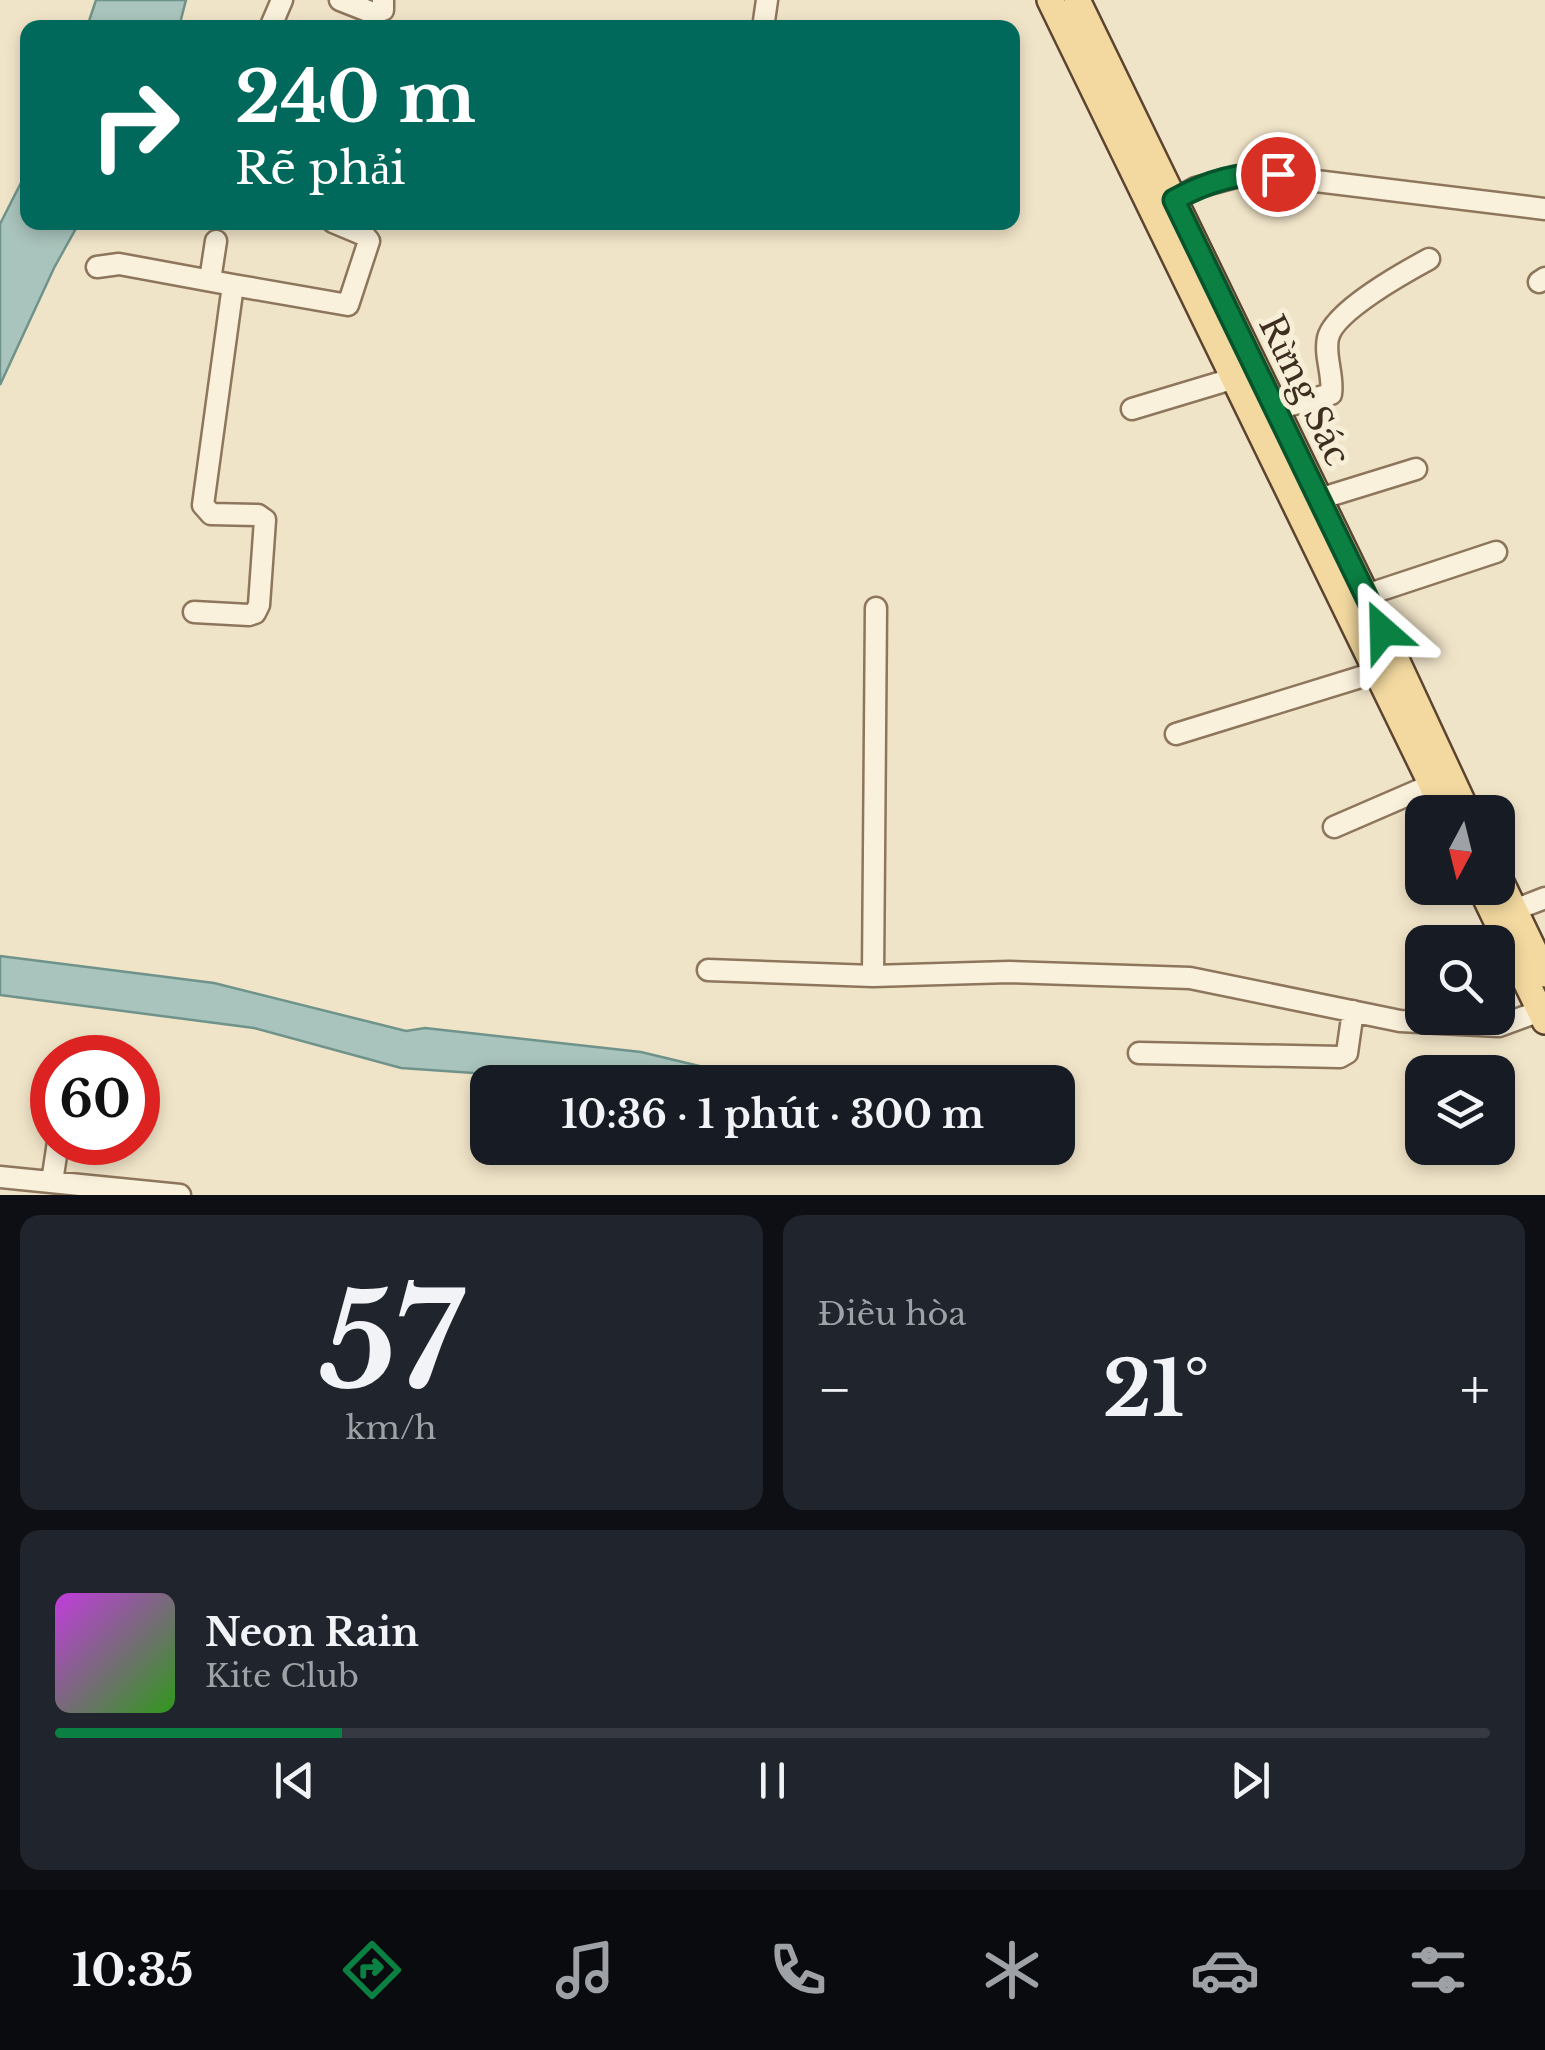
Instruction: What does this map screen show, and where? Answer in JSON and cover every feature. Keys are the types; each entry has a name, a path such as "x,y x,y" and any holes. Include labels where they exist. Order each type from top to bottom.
{"main road":[{"name":"Rừng Sác","path":"1050,0 1436,795"},
{"name":"Rừng Sác","path":"1077,0 1459,795"},
{"path":"1489,905 1543,1016"},
{"path":"1512,905 1545,974"}],"street":[{"path":"340,0 373,13 382,10 383,0"},
{"path":"1174,200 1195,188 1251,173 1545,209"},
{"path":"97,267 120,264 348,305 369,242 352,230"},
{"path":"210,280 216,241"},
{"path":"1276,409 1331,394 1327,343 1332,328 1374,290 1429,259"},
{"path":"194,612 249,615 255,614 259,605 265,520 258,515 212,514 203,505 233,284"},
{"path":"1132,409 1235,378"},
{"path":"1319,499 1416,469"},
{"path":"1366,595 1496,552"},
{"path":"873,976 876,608"},
{"path":"1176,734 1377,672"},
{"path":"1334,827 1431,785"},
{"path":"1514,910 1545,898"},
{"path":"708,970 873,976 1008,972 1160,975 1400,1021 1491,1026 1543,1016"},
{"path":"1138,1053 1340,1057 1347,1053 1353,1012"},
{"path":"52,1182 55,1165"},
{"path":"0,1176 180,1195"}],"water":[{"path":"96,0 186,0 181,20 89,20"},
{"path":"20,185 20,230 75,230 0,385 0,224"},
{"path":"0,956 214,983 406,1031 425,1028 641,1052 695,1065 470,1065 470,1073 401,1068 254,1028 0,995"}],"route":[{"path":"1278,174 1232,176 1195,188 1174,200 1383,631"}]}
